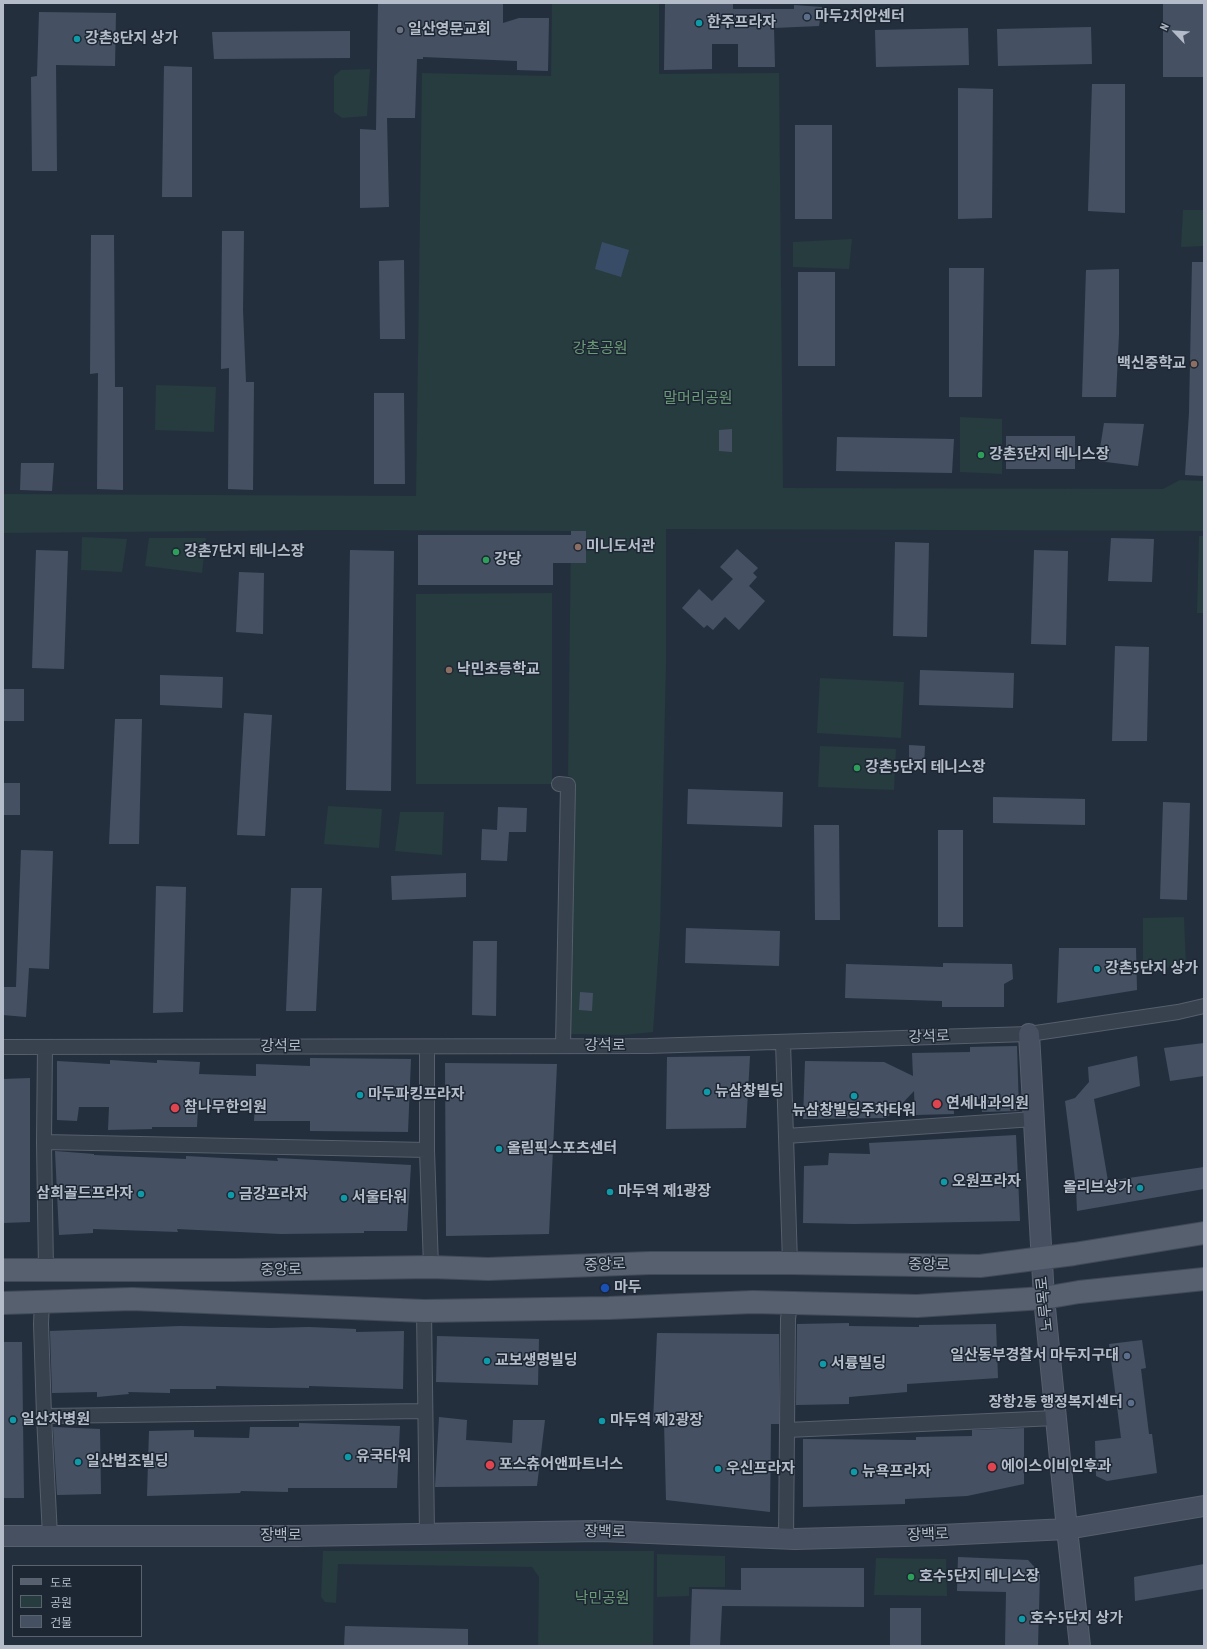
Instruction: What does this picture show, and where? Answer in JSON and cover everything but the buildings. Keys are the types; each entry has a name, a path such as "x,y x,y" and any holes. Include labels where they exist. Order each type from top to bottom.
{"main road":[{"name":"중앙로","path":"3,1270 234,1270 431,1267 488,1269 650,1263 790,1263 980,1266 1204,1233"},
{"path":"3,1302 132,1299 424,1311 609,1308 753,1302 916,1306 1044,1298 1079,1292 1204,1279"}],"street":[{"path":"559,784 568,785 563,1046"},
{"name":"강석로","path":"3,1047 648,1046 1029,1034 1178,1012 1204,1006"},
{"name":"노루목로","path":"1029,1034 1044,1298 1066,1529 1080,1646"},
{"path":"783,1042 790,1263"},
{"path":"45,1047 44,1142 46,1270"},
{"path":"427,1047 427,1150 431,1267"},
{"path":"786,1136 1034,1119"},
{"path":"44,1142 427,1150"},
{"path":"42,1301 41,1324 44,1416 50,1536"},
{"path":"786,1539 788,1319 790,1303"},
{"path":"424,1311 427,1534"},
{"path":"44,1416 425,1411"},
{"path":"787,1430 1056,1418"},
{"name":"장백로","path":"3,1536 289,1536 601,1531 786,1539 941,1535 1066,1529 1204,1506"}],"green space":[{"name":"강촌공원","path":"552,3 659,3 659,74 779,73 783,488 1163,489 1180,480 1204,481 1204,531 666,529 666,664 660,931 653,1032 623,1035 570,1034 572,777 568,776 571,531 330,530 3,533 3,494 416,496 422,73 551,76"},
{"path":"370,69 367,116 342,118 334,112 334,76 341,70"},
{"path":"1183,210 1204,210 1204,246 1181,247"},
{"path":"852,239 849,269 793,267 793,242"},
{"path":"156,385 216,387 214,432 155,430"},
{"name":"강촌3단지 테니스장","path":"960,417 1002,419 1002,474 960,472"},
{"path":"1199,536 1204,536 1204,613 1197,613"},
{"path":"82,537 127,539 122,572 81,570"},
{"name":"강촌7단지 테니스장","path":"149,538 206,538 202,573 145,566"},
{"path":"552,593 552,784 416,784 416,594"},
{"path":"820,678 904,682 901,738 817,733"},
{"name":"강촌5단지 테니스장","path":"820,746 896,749 894,790 818,787"},
{"path":"328,806 382,809 379,848 324,844"},
{"path":"400,812 444,812 442,855 395,851"},
{"path":"1184,917 1186,965 1143,971 1143,918"},
{"name":"낙민공원","path":"323,1551 654,1551 653,1646 538,1646 539,1577 532,1567 338,1564 336,1603 325,1602 321,1597"},
{"path":"657,1554 725,1556 725,1587 689,1587 689,1596 657,1597"},
{"name":"호수5단지 테니스장","path":"876,1558 946,1559 947,1596 874,1595"}],"water":[{"path":"602,242 629,250 621,277 595,269"}],"place":[{"name":"마두2치안센터","path":"807,17"},
{"name":"한주프라자","path":"699,23"},
{"name":"일산영문교회","path":"400,30"},
{"name":"강촌8단지 상가","path":"77,39"},
{"name":"백신중학교","path":"1194,364"},
{"name":"강촌3단지 테니스장","path":"981,455"},
{"name":"미니도서관","path":"578,547"},
{"name":"강촌7단지 테니스장","path":"176,552"},
{"name":"강당","path":"486,560"},
{"name":"낙민초등학교","path":"449,670"},
{"name":"강촌5단지 테니스장","path":"857,768"},
{"name":"강촌5단지 상가","path":"1097,969"},
{"name":"뉴삼창빌딩","path":"707,1092"},
{"name":"마두파킹프라자","path":"360,1095"},
{"name":"뉴삼창빌딩주차타워","path":"854,1096"},
{"name":"연세내과의원","path":"937,1104"},
{"name":"참나무한의원","path":"175,1108"},
{"name":"올림픽스포츠센터","path":"499,1149"},
{"name":"오원프라자","path":"944,1182"},
{"name":"올리브상가","path":"1140,1188"},
{"name":"마두역 제1광장","path":"610,1192"},
{"name":"삼희골드프라자","path":"141,1194"},
{"name":"금강프라자","path":"231,1195"},
{"name":"서울타워","path":"344,1198"},
{"name":"마두","path":"605,1288"},
{"name":"일산동부경찰서 마두지구대","path":"1127,1356"},
{"name":"교보생명빌딩","path":"487,1361"},
{"name":"서륭빌딩","path":"823,1364"},
{"name":"장항2동 행정복지센터","path":"1131,1403"},
{"name":"일산차병원","path":"13,1420"},
{"name":"마두역 제2광장","path":"602,1421"},
{"name":"유국타워","path":"348,1457"},
{"name":"일산법조빌딩","path":"78,1462"},
{"name":"포스츄어앤파트너스","path":"490,1465"},
{"name":"에이스이비인후과","path":"992,1467"},
{"name":"우신프라자","path":"718,1469"},
{"name":"뉴욕프라자","path":"854,1472"},
{"name":"호수5단지 테니스장","path":"911,1577"},
{"name":"호수5단지 상가","path":"1022,1619"}],"park label":[{"name":"말머리공원","path":"698,399"}]}
